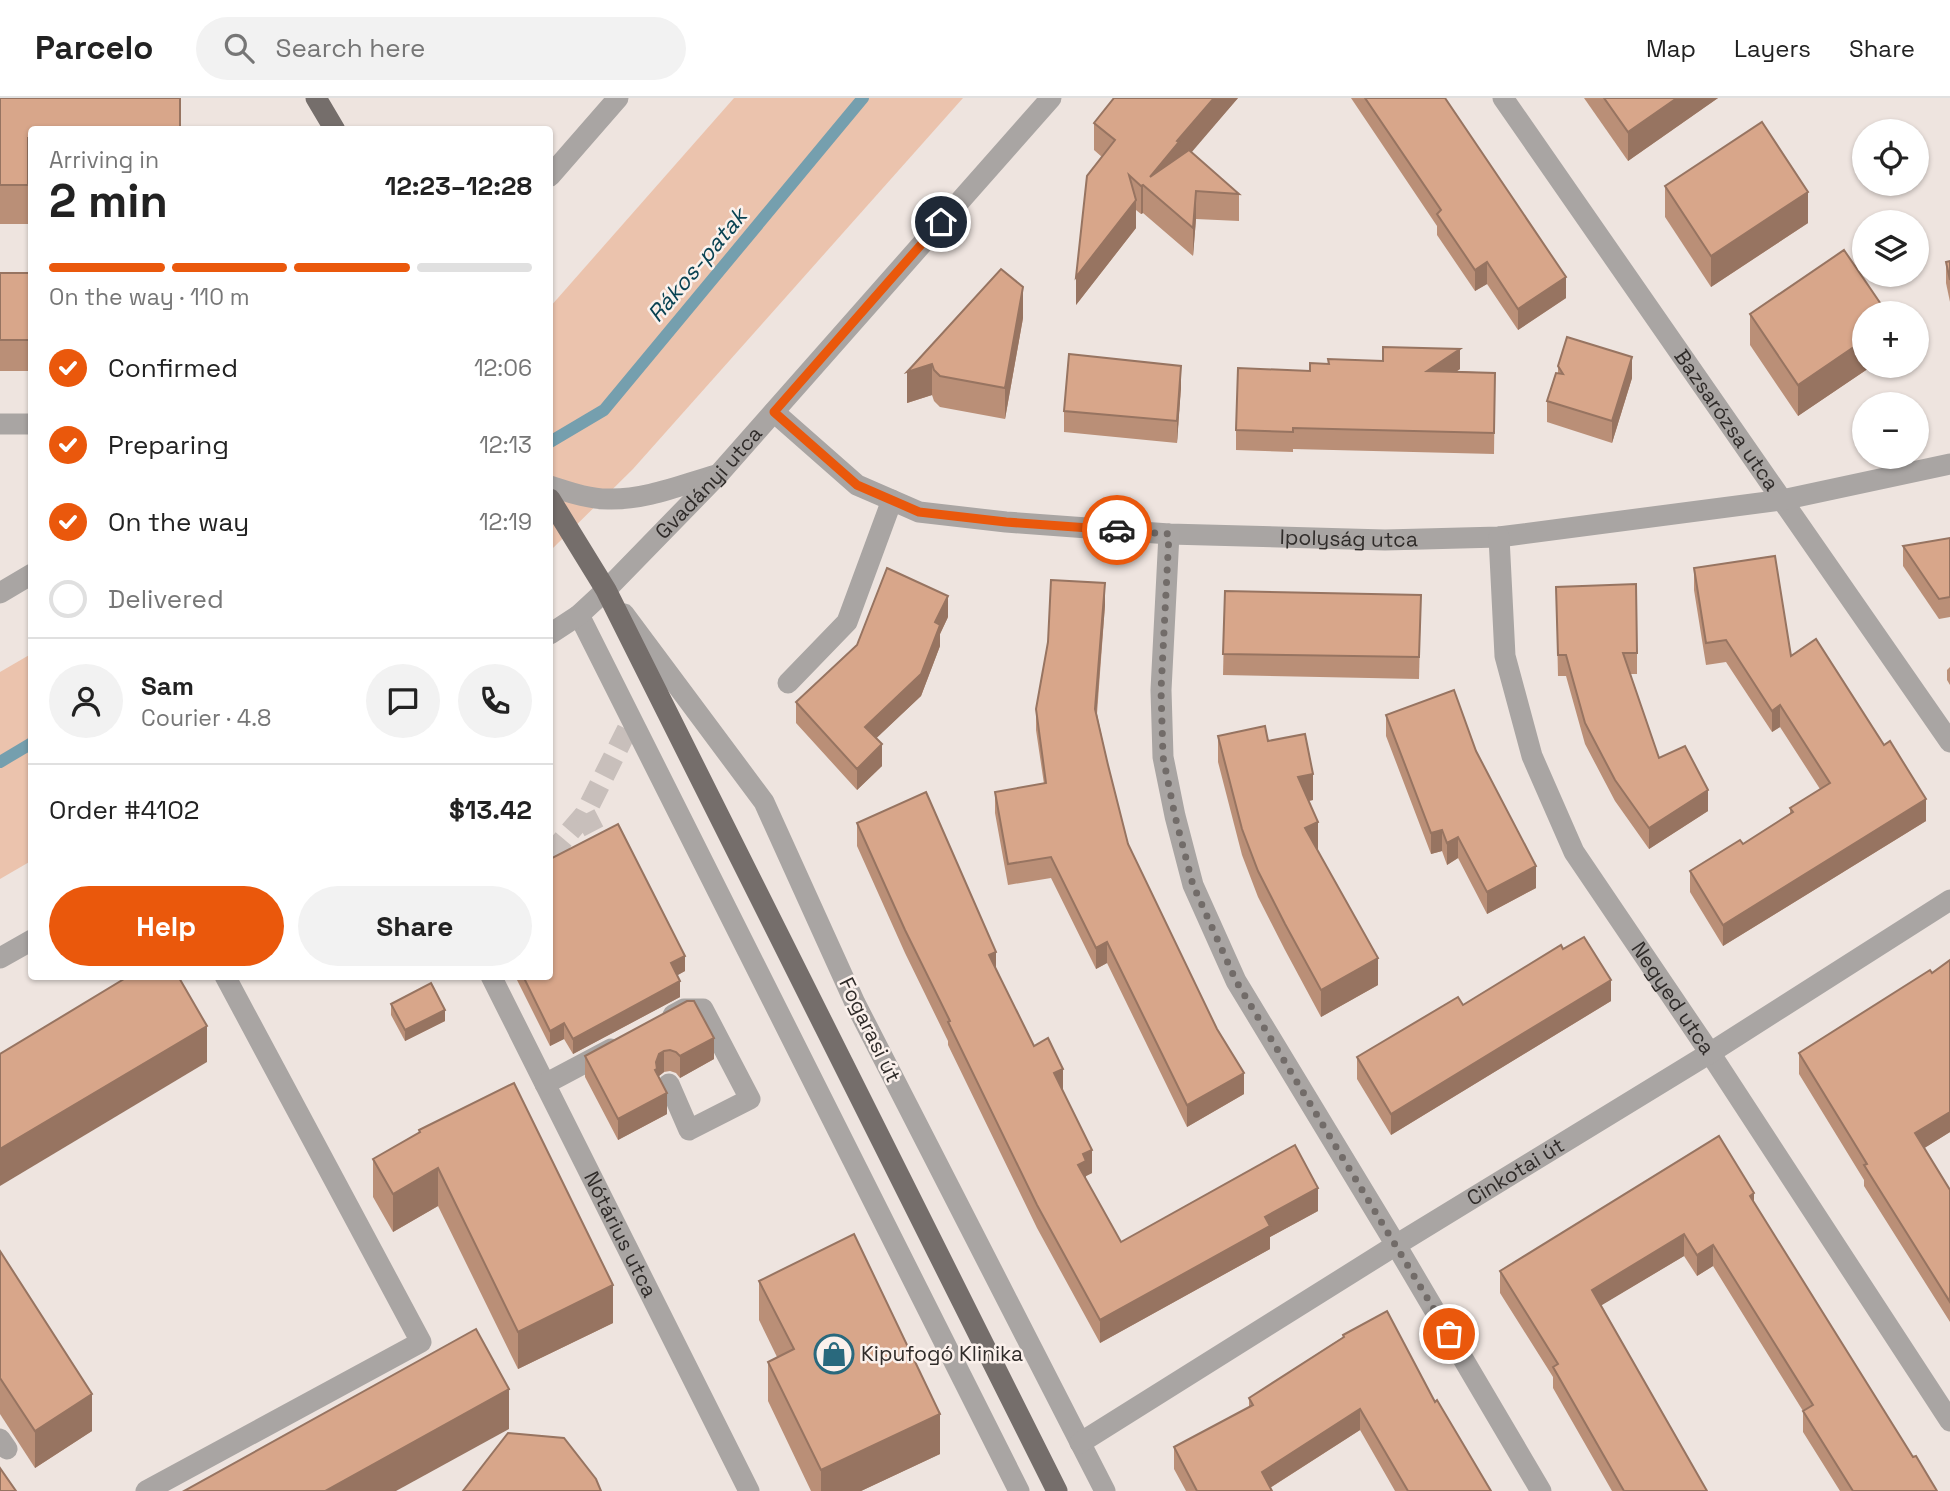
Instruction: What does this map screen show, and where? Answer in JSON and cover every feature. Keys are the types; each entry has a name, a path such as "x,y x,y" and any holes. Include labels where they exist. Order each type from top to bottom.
{"main road":[{"path":"316,98 333,126"},
{"name":"Fogarasi út","path":"553,504 606,590 1057,1491"}],"street":[{"path":"553,170 618,98"},
{"name":"Gvadányi utca","path":"553,632 579,615 606,590 718,474 1051,98"},
{"name":"Bazsarózsa utca","path":"1503,98 1950,741"},
{"name":"Ipolyság utca","path":"774,412 857,485 919,512 1006,522 1169,534 1385,540 1499,537 1782,500 1950,464"},
{"path":"0,424 28,424"},
{"path":"553,487 576,495 608,499 639,496 718,474"},
{"path":"788,683 847,622 892,500"},
{"path":"1169,534 1161,690 1163,757 1193,885 1236,981 1541,1491"},
{"name":"Negyed utca","path":"1499,537 1505,656 1532,756 1574,852 1950,1421"},
{"path":"0,593 28,576"},
{"name":"Fogarasi út","path":"606,590 764,802 855,1003 1105,1491"},
{"path":"579,615 1019,1491"},
{"name":"Cinkotai út","path":"1080,1443 1396,1245 1710,1054 1950,900"},
{"path":"0,958 28,942"},
{"path":"146,1491 421,1342 227,980"},
{"name":"Nótárius utca","path":"493,980 749,1491"},
{"path":"653,1026 684,1009 703,1009 750,1099 690,1130 669,1084"},
{"path":"545,1084 633,1037"}],"shaded area":[{"path":"734,98 963,98 633,469 553,548 553,304"},
{"path":"28,656 28,863 0,879 0,672"}],"building":[{"path":"0,98 180,98 180,126 28,126 28,185 0,185"},
{"path":"1114,98 1214,98 1150,177 1189,150 1239,194 1196,191 1193,228 1129,175 1136,200 1076,277 1087,176 1115,140 1094,123"},
{"path":"1365,98 1445,98 1566,277 1518,309 1487,262 1475,270 1437,214 1441,210"},
{"path":"1604,98 1677,98 1628,132"},
{"path":"1762,122 1808,192 1711,256 1665,186"},
{"path":"1844,250 1852,262 1852,287 1869,287 1879,301 1852,301 1852,348 1798,385 1750,314"},
{"path":"1950,261 1950,280 1946,262"},
{"path":"1001,269 1023,287 1005,388 940,376 932,364 907,372"},
{"path":"0,273 28,273 28,340 0,340"},
{"path":"1567,337 1632,357 1612,421 1547,401 1556,373 1563,374 1558,366"},
{"path":"1383,347 1460,349 1427,371 1495,373 1494,433 1293,428 1293,432 1236,430 1238,368 1310,371 1310,363 1329,364 1328,359 1383,361"},
{"path":"1069,354 1181,366 1177,421 1064,411"},
{"path":"1950,538 1950,597 1939,599 1903,546"},
{"path":"1775,556 1791,656 1816,639 1884,745 1890,741 1926,799 1723,925 1690,871 1740,840 1743,844 1793,812 1790,808 1830,783 1780,705 1772,711 1726,640 1706,643 1694,568"},
{"path":"887,568 948,596 935,622 940,625 921,674 865,727 882,744 857,769 796,702 857,645"},
{"path":"1051,580 1105,583 1095,709 1128,844 1217,1029 1244,1073 1187,1105 1107,942 1096,948 1051,857 1008,864 995,792 1046,783 1036,709 1048,642"},
{"path":"1636,584 1637,653 1623,653 1659,758 1685,746 1708,790 1649,828 1615,780 1585,723 1566,655 1558,655 1556,587"},
{"path":"1225,591 1421,595 1419,657 1223,654"},
{"path":"1454,690 1476,751 1536,866 1487,892 1458,837 1447,843 1442,830 1431,833 1386,715"},
{"path":"1265,726 1268,741 1305,734 1313,774 1298,777 1318,822 1305,828 1378,958 1321,990 1258,871 1242,829 1218,736"},
{"path":"926,792 996,952 989,955 1034,1046 1048,1038 1063,1069 1054,1073 1092,1150 1083,1154 1086,1161 1078,1165 1121,1242 1295,1145 1318,1188 1265,1217 1270,1226 1100,1320 1037,1205 948,1022 950,1021 857,823"},
{"path":"618,824 685,956 671,963 680,981 573,1039 564,1023 550,1031 525,980 553,980 553,857"},
{"path":"1584,937 1611,980 1391,1114 1357,1057 1458,997 1463,1005 1561,945 1563,949"},
{"path":"1950,960 1950,1112 1915,1133 1950,1190 1950,1302 1864,1165 1867,1164 1799,1053"},
{"path":"122,980 180,980 207,1026 0,1149 0,1054"},
{"path":"431,983 445,1010 405,1030 391,1004"},
{"path":"687,1001 694,1001 714,1038 680,1056 670,1050 659,1054 655,1070 667,1093 618,1119 585,1056"},
{"path":"514,1083 613,1285 518,1332 438,1168 393,1194 373,1159 420,1132 419,1130"},
{"path":"1719,1136 1754,1193 1750,1196 1937,1491 1853,1491 1803,1411 1813,1405 1713,1245 1697,1255 1684,1234 1592,1290 1707,1491 1624,1491 1553,1367 1558,1364 1500,1271"},
{"name":"Kipufogó Klinika","path":"854,1234 940,1414 821,1470 768,1362 794,1349 759,1281"},
{"path":"0,1251 92,1394 35,1431 0,1378"},
{"path":"1387,1311 1435,1402 1437,1400 1491,1491 1408,1491 1360,1409 1262,1472 1272,1491 1197,1491 1174,1447 1253,1405 1249,1398 1344,1337 1343,1335"},
{"path":"476,1329 509,1389 325,1491 184,1491"},
{"path":"508,1433 564,1438 596,1479 601,1491 463,1491"},
{"path":"0,1468 16,1491 0,1491"}],"waterway":[{"name":"Rákos-patak","path":"553,440 604,410 863,98"},
{"name":"Rákos-patak","path":"0,762 28,745"}],"tunnel":[{"path":"608,859 585,814 632,720"},
{"path":"553,851 585,814"}],"way so far":[{"path":"1117,530 1169,534 1161,690 1163,757 1193,885 1236,981 1449,1334"}],"place":[{"name":"Kipufogó Klinika","path":"834,1354"}],"route":[{"path":"941,222 774,412 857,485 919,512 1117,530"}]}
